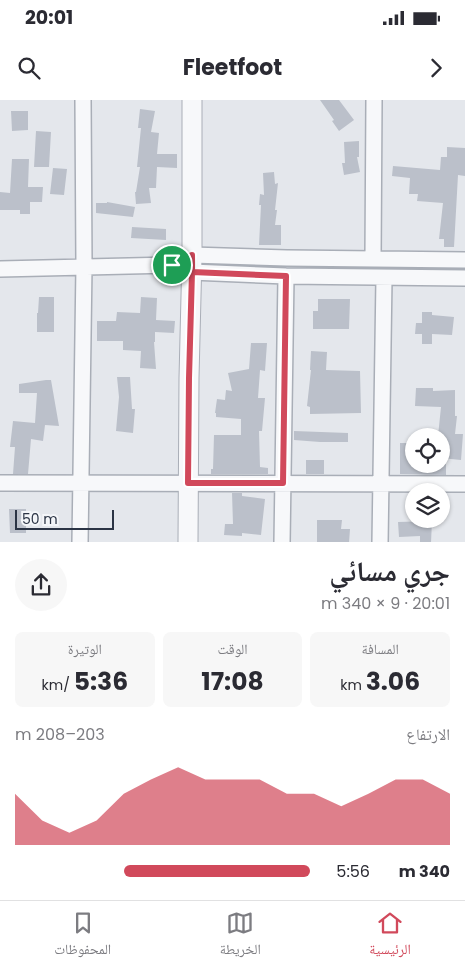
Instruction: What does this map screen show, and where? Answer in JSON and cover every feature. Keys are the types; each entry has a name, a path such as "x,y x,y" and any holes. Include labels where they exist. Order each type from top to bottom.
{"street":[{"path":"80,542 84,266 83,100"},
{"path":"188,542 192,100"},
{"path":"373,259 374,100"},
{"path":"0,269 172,265 287,258 465,260"},
{"path":"192,264 286,276 465,278"},
{"path":"282,542 286,276"},
{"path":"380,542 384,278"},
{"path":"0,482 465,484"}],"building":[{"path":"320,100 339,100 354,120 339,131"},
{"path":"140,109 155,111 151,132 159,133 157,154 177,154 177,168 157,167 156,188 149,188 151,203 136,204 135,192 140,167 137,167 141,128 138,128"},
{"path":"11,111 28,111 28,130 12,131"},
{"path":"36,131 51,132 49,167 34,167"},
{"path":"359,141 359,157 357,157 360,172 344,175 342,163 345,163 344,142"},
{"path":"447,147 465,148 465,176 458,175 454,247 444,247 444,239 439,239 443,203 417,201 418,194 409,194 410,178 392,176 393,166 440,170 441,157 447,157"},
{"path":"12,159 29,159 28,187 43,187 42,202 30,202 30,214 20,214 20,210 0,210 0,192 10,193"},
{"path":"53,168 67,169 64,195 50,194"},
{"path":"274,172 275,184 278,183 275,225 281,225 281,245 259,245 260,194 264,195 263,173"},
{"path":"107,202 135,207 133,217 96,213 96,203"},
{"path":"132,227 166,229 166,240 131,238"},
{"path":"39,297 54,297 54,332 37,332"},
{"path":"141,297 157,298 156,320 175,321 174,333 155,332 156,369 140,368 141,351 123,350 123,341 97,341 97,321 116,321 117,312 140,313"},
{"path":"318,299 350,299 349,329 313,329 313,311 318,311"},
{"path":"422,312 432,312 432,315 454,317 452,335 432,334 432,344 422,344 422,334 415,334 416,323 422,323"},
{"path":"251,343 267,343 265,371 260,370 258,398 265,398 262,431 259,431 260,467 268,468 268,474 211,474 211,469 213,469 214,435 241,435 241,419 216,417 215,413 217,399 225,400 226,390 232,391 228,373 249,369"},
{"path":"311,351 327,352 326,370 360,371 361,413 310,414 310,407 307,406"},
{"path":"117,377 130,377 132,409 135,409 133,433 116,431 119,397"},
{"path":"51,380 59,426 45,425 43,441 31,439 28,474 13,474 15,447 10,447 13,421 35,423 37,393 19,393 19,384"},
{"path":"416,388 433,388 433,391 455,390 455,416 457,416 455,434 463,434 461,460 450,459 450,428 439,428 441,407 415,406"},
{"path":"294,431 348,433 348,442 294,440"},
{"path":"400,443 405,443 405,473 446,473 446,475 400,474"},
{"path":"306,460 324,460 324,474 306,474"},
{"path":"232,493 242,493 242,496 265,499 261,535 242,533 242,536 224,535 225,524 233,524"},
{"path":"9,509 26,509 26,533 10,533"},
{"path":"317,520 342,520 341,529 350,529 349,542 317,542"},
{"path":"398,522 405,522 405,528 432,528 431,542 420,542 420,536 399,537"}],"route":[{"path":"172,265 192,255 192,272 286,276 283,483 188,483 192,272 172,265"}]}
